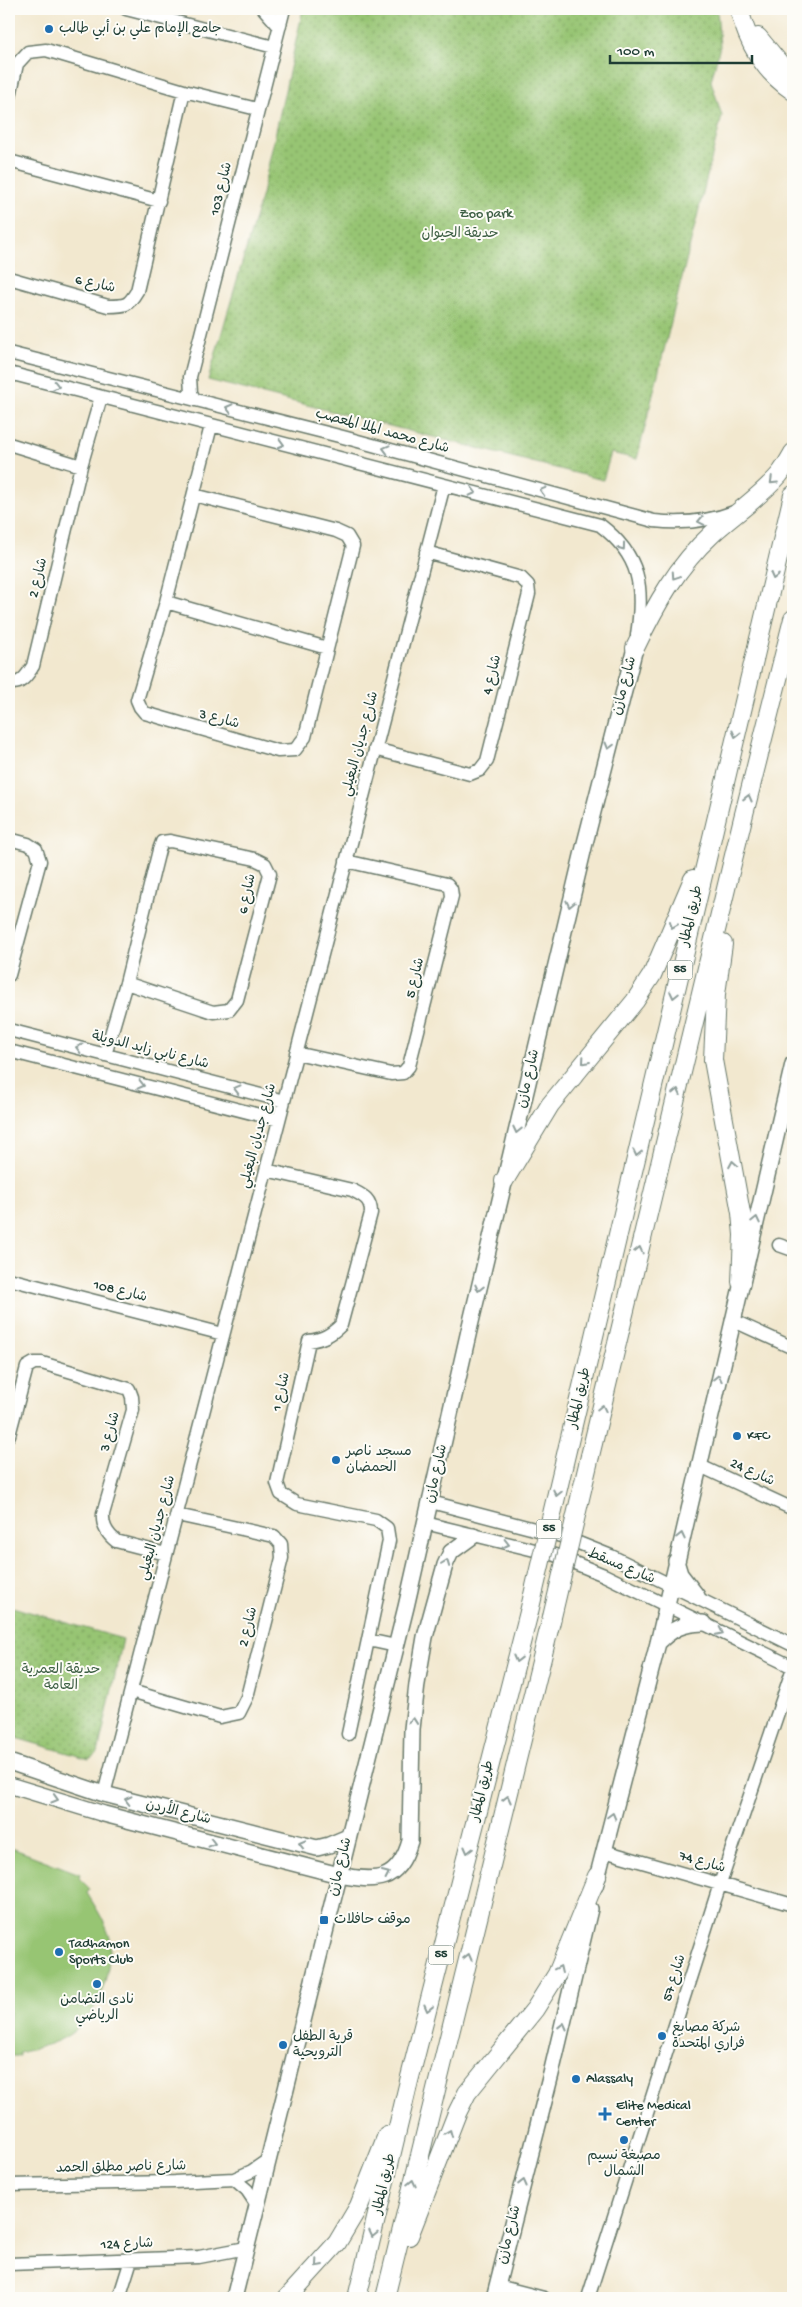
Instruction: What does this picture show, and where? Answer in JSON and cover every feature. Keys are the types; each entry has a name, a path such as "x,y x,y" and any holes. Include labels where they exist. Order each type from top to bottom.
{"highway":[{"path":"740,9 745,29 758,55 781,83 793,91"},
{"path":"750,9 759,39 781,65 793,71"},
{"path":"635,648 655,607 680,569 712,535 747,506 779,475 793,453"},
{"name":"طريق المطار","path":"357,2298 409,2081 529,1612 793,495"},
{"name":"طريق المطار","path":"386,2295 552,1617 742,822 793,619"},
{"path":"741,1282 743,1235 732,1155 716,1078 713,1042 716,994 742,822"},
{"path":"504,1181 550,1105 635,1002 652,975 683,900 708,850"},
{"path":"386,2295 467,2093 535,2009 557,1974 597,1876"},
{"path":"287,2298 337,2243 358,2206 409,2081"}],"main road":[{"name":"شارع مازن","path":"234,2298 431,1502 504,1181 587,835 635,648"},
{"name":"شارع مازن","path":"496,2292 558,2045 597,1876 658,1643 793,1064"},
{"name":"شارع الأردن","path":"9,1785 188,1837 339,1875 366,1880 386,1876 396,1869 405,1857 410,1841 412,1729 416,1684 433,1605 451,1552 473,1536"},
{"path":"676,1561 680,1574 696,1596"},
{"path":"658,1643 670,1631 686,1624 703,1624"},
{"name":"شارع الأردن","path":"10,1764 104,1794 317,1848 348,1837"},
{"path":"188,1837 194,1830 195,1825 192,1816"}],"street":[{"path":"126,9 274,47"},
{"path":"264,9 279,26"},
{"name":"شارع 103","path":"195,400 191,393 190,377 284,9"},
{"path":"9,101 17,64 28,52 46,50 184,91 257,109"},
{"name":"شارع 6","path":"9,278 108,306 122,306 130,303 137,291 184,91"},
{"path":"9,161 159,200"},
{"name":"شارع محمد الملا المعصب","path":"9,353 343,437 654,521 672,523 695,522 723,516 747,506"},
{"path":"9,374 600,525 606,525 611,522 614,516 612,510"},
{"path":"172,394 180,390 190,377"},
{"name":"شارع 2","path":"9,682 14,684 23,680 33,666 81,466 101,397"},
{"name":"شارع 3","path":"194,495 336,530 347,536 353,546 305,737 295,750 278,751 179,724 145,713 140,707 138,700 166,602 211,426"},
{"path":"305,450 312,448 316,443 317,436 314,430"},
{"path":"333,457 331,451 332,444 343,437"},
{"path":"9,444 81,466"},
{"name":"شارع جديان البغيلي","path":"104,1794 444,485"},
{"path":"600,525 618,542 634,564 639,582 641,606 635,648"},
{"name":"شارع 4","path":"375,749 470,774 480,770 487,760 529,594 528,585 521,578 426,552"},
{"path":"166,602 327,648"},
{"path":"9,839 28,844 36,849 40,861 11,957 9,976"},
{"name":"شارع 6","path":"105,1055 126,983 158,850 162,842 170,841 255,859 265,864 270,874 237,1000 229,1010 213,1012 126,983"},
{"name":"شارع 5","path":"296,1053 391,1074 403,1073 408,1066 452,896 451,889 447,884 346,861"},
{"name":"شارع نابي زايد الدويلة","path":"9,1030 284,1101"},
{"path":"9,1051 279,1120"},
{"path":"165,1091 171,1090 177,1081 172,1072"},
{"path":"192,1098 190,1089 197,1078"},
{"name":"شارع 1","path":"266,1170 352,1190 365,1196 371,1204 371,1213 341,1325 324,1338 309,1341 277,1483 281,1494 296,1504 376,1520 387,1528 389,1541 348,1734"},
{"path":"779,1245 793,1250"},
{"name":"شارع 108","path":"9,1279 223,1334"},
{"path":"732,1320 793,1348"},
{"name":"شارع 3","path":"9,1435 27,1367 34,1363 42,1363 129,1389 133,1410 102,1514 102,1522 109,1536 116,1541 166,1554"},
{"name":"شارع 24","path":"698,1465 793,1509"},
{"name":"شارع مسقط","path":"431,1502 561,1536 672,1584 793,1645"},
{"name":"شارع 2","path":"131,1691 220,1717 239,1713 247,1697 282,1558 281,1544 274,1536 176,1515"},
{"name":"شارع مسقط","path":"425,1523 555,1555 667,1603 703,1624 793,1668"},
{"path":"368,1644 395,1650"},
{"name":"شارع 57","path":"588,2298 720,1884 793,1668"},
{"name":"شارع 74","path":"604,1851 793,1904"},
{"name":"شارع ناصر مطلق الحمد","path":"9,2185 234,2179 252,2171 268,2160"},
{"path":"234,2179 247,2190 257,2205"},
{"name":"شارع 124","path":"9,2264 200,2257 246,2248"},
{"path":"119,2298 131,2260"},
{"path":"496,2292 544,2298"}],"green space":[{"name":"حديقة الحيوان","path":"303,9 717,9 720,46 711,81 722,116 637,459 611,453 603,480 208,380 262,194"},
{"name":"حديقة العمرية العامة","path":"9,1606 123,1639 98,1753 89,1759 9,1736"},
{"name":"Tadhamon Sports Club","path":"9,1847 80,1874 79,1878 90,1889 87,1893 103,1920 110,1938 106,1979 93,2010 79,2027 70,2034 46,2045 19,2053 19,2056 9,2056"}],"place":[{"name":"جامع الإمام علي بن أبي طالب","path":"49,29"},
{"name":"KFC","path":"737,1436"},
{"name":"مسجد ناصر الحمضان","path":"336,1460"},
{"name":"موقف حافلات","path":"324,1920"},
{"name":"Tadhamon Sports Club","path":"59,1952"},
{"name":"نادي التضامن الرياضي","path":"97,1984"},
{"name":"شركة مصابغ فراري المتحدة","path":"662,2036"},
{"name":"قرية الطفل الترويحية","path":"283,2045"},
{"name":"Alassaly","path":"576,2079"},
{"name":"Elite Medical Center","path":"605,2114"},
{"name":"مصبغة نسيم الشمال","path":"624,2140"}],"park label":[{"name":"Zoo park","path":"486,214"}]}
